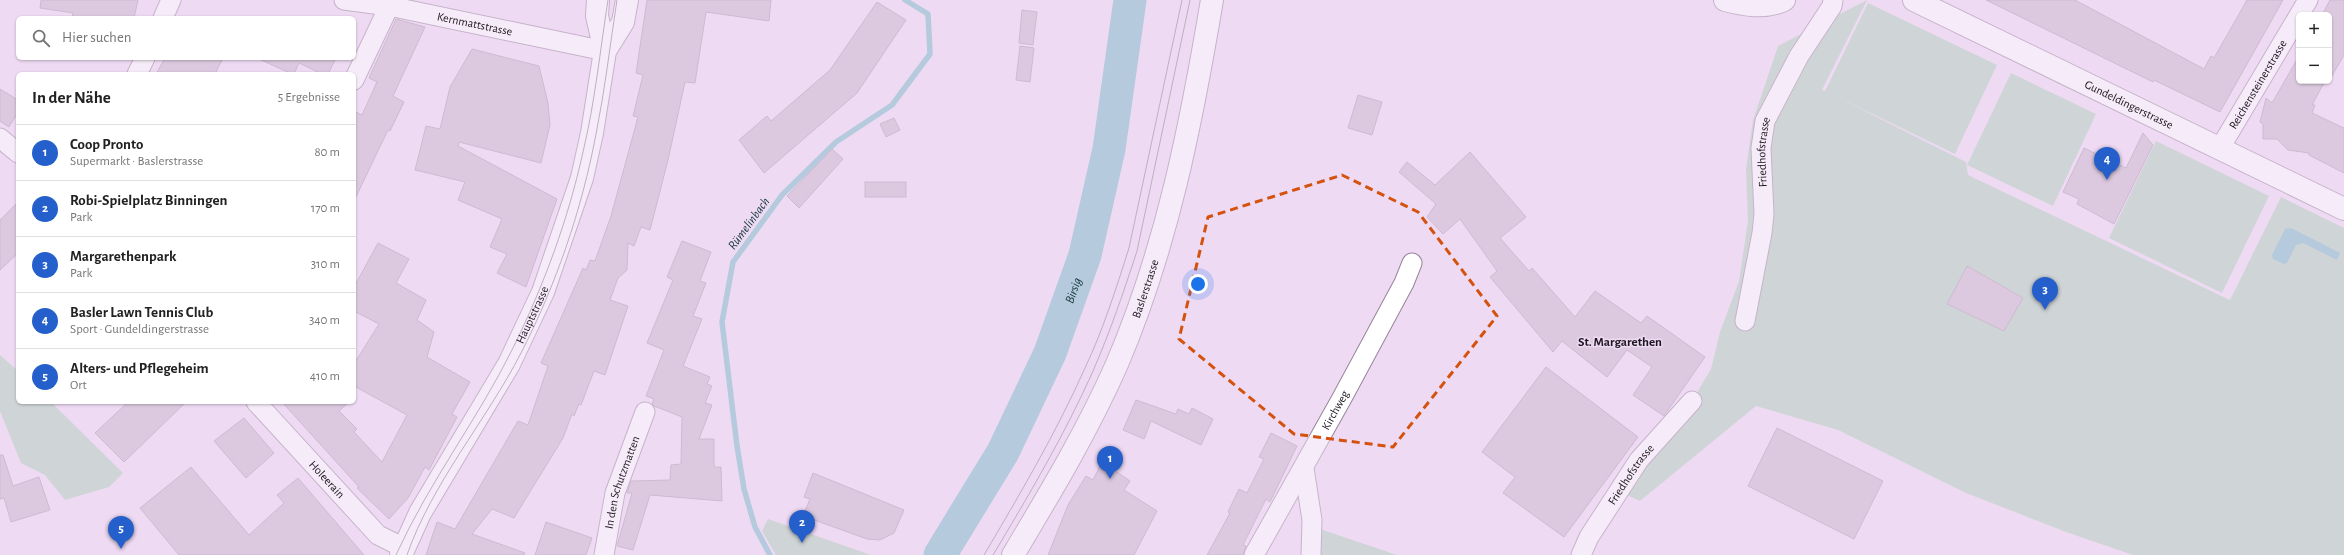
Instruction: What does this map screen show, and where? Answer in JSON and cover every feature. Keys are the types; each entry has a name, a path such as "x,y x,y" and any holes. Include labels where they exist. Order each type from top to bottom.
{"main road":[{"name":"Hauptstrasse","path":"402,552 420,513 509,364 543,292 582,178 592,133 605,51 597,16 598,0"},
{"name":"Hauptstrasse","path":"605,51 623,22 627,0"},
{"name":"Baslerstrasse","path":"1013,555 1072,454 1094,411 1116,365 1144,295 1166,227 1187,141 1212,0"},
{"path":"1725,0 1753,6 1775,4 1784,0"},
{"name":"Gundeldingerstrasse","path":"1914,0 2344,209"}],"street":[{"path":"164,16 171,0"},
{"name":"Kernmattstrasse","path":"344,0 390,3 605,51"},
{"name":"Friedhofstrasse","path":"1745,320 1762,233 1764,214 1761,148 1765,121 1781,87 1799,56 1832,6 1833,0"},
{"name":"Reichensteinerstrasse","path":"2220,148 2308,0"},
{"path":"356,76 390,3"},
{"path":"138,72 144,60"},
{"path":"0,138 16,151"},
{"name":"Kirchweg","path":"1254,555 1304,468 1404,283 1412,263"},
{"name":"Friedhofstrasse","path":"1581,555 1589,537 1640,460 1692,401"},
{"name":"Holeerain","path":"258,404 378,535 402,552"},
{"name":"In den Schutzmatten","path":"604,555 616,493 645,412"},
{"path":"1304,468 1312,520 1311,555"}],"highlighted area":[{"path":"1342,175 1418,212 1497,316 1393,447 1294,434 1179,339 1208,217"}],"green space":[{"path":"1867,0 1822,90 1825,91 1868,3 1997,65 1955,154 1833,95 1966,162 1968,175 2230,300 2281,197 2344,228 2344,555 2133,555 2066,532 1966,493 1838,430 1756,406 1640,501 1620,492 1692,401 1711,369 1720,332 1739,281 1748,221 1746,169 1753,120 1778,46"},
{"path":"2011,73 2096,114 2053,206 1967,165"},
{"path":"2156,141 2269,196 2222,293 2109,238"},
{"path":"0,355 16,369 16,404 53,404 123,473 109,487 65,500 45,475 21,463 0,411"},
{"path":"768,519 871,555 776,555 762,531"},
{"path":"1317,528 1397,555 1318,555"}],"water":[{"path":"2291,228 2340,253 2337,260 2303,243 2296,245 2287,263 2284,264 2273,259 2272,255 2285,229"}],"building":[{"path":"41,0 138,0 134,16 72,16 73,13 40,8"},
{"path":"647,0 771,0 769,21 706,12 695,83 685,82 668,160 650,230 641,227 634,246 628,243 627,270 618,278 610,300 628,306 605,375 594,371 581,405 579,404 574,416 572,414 563,438 514,518 492,509 472,534 525,553 524,555 426,555 437,522 455,529 518,421 528,425 548,366 541,363 583,268 586,270 590,260 595,261 611,216 638,117 633,116 643,75 636,73"},
{"path":"1986,0 2075,0 2204,69 2211,56 2214,58 2247,0 2283,0 2220,112 2154,80 2153,82"},
{"path":"2330,0 2344,0 2344,55 2332,76 2332,12 2324,12"},
{"path":"877,2 906,20 857,93 764,173 739,140 767,116 771,121 830,70"},
{"path":"1022,10 1037,12 1033,45 1019,43"},
{"path":"396,19 425,27 393,96 404,102 390,131 388,130 356,197 356,112 362,115 377,82 369,78"},
{"path":"1020,46 1034,48 1030,82 1016,80"},
{"path":"472,49 539,66 548,103 550,125 541,163 459,142 458,146 557,199 526,287 497,273 507,254 490,247 502,219 458,200 465,182 415,170 426,126 440,129 450,87"},
{"path":"164,60 222,60 216,72 157,72"},
{"path":"261,60 335,60 329,72 318,72 299,63 295,72 288,72"},
{"path":"2296,61 2296,84 2323,84 2312,105 2315,105 2312,113 2344,128 2344,173 2309,155 2309,153 2288,150 2277,139 2263,139 2263,124 2260,122 2266,98 2272,103"},
{"path":"0,89 16,99 16,115 9,127 0,121"},
{"path":"1358,95 1382,102 1372,135 1348,128"},
{"path":"894,118 900,130 886,137 880,124"},
{"path":"2143,133 2153,145 2114,224 2077,204 2079,199 2063,192 2084,148 2126,168"},
{"path":"832,149 843,159 799,208 787,196"},
{"path":"1470,152 1526,217 1500,238 1529,271 1532,268 1575,317 1595,291 1641,323 1647,316 1705,357 1664,416 1633,395 1652,367 1627,350 1607,377 1562,341 1553,352 1490,277 1497,271 1460,219 1443,234 1427,217 1436,204 1399,172 1407,162 1435,185"},
{"path":"865,182 906,182 906,197 865,197"},
{"path":"16,204 16,255 0,270 0,220"},
{"path":"682,241 711,252 700,281 706,283 693,316 702,319 683,366 710,377 707,384 712,386 705,403 712,405 699,439 714,439 714,467 721,467 722,501 650,495 633,550 617,546 632,493 627,493 631,481 670,480 671,465 681,464 682,417 654,406 652,404 654,399 646,396 664,350 647,343 673,280 667,277"},
{"path":"378,243 409,259 396,283 426,300 417,320 434,332 427,357 470,382 452,414 457,417 429,470 425,467 408,498 389,519 357,488 359,487 284,404 347,404 339,411 357,429 354,432 382,462 407,415 356,387 356,361 379,324 356,312 356,283"},
{"path":"1967,266 2023,298 2004,331 1947,304"},
{"path":"1546,367 1638,437 1564,537 1503,493 1515,477 1482,452"},
{"path":"1136,400 1176,414 1178,409 1189,414 1192,408 1213,419 1201,445 1151,421 1144,439 1123,430"},
{"path":"126,404 184,404 124,462 95,433"},
{"path":"244,418 274,453 246,478 214,441"},
{"path":"1777,428 1883,481 1854,539 1748,486"},
{"path":"1271,433 1297,446 1270,502 1266,499 1243,545 1246,546 1243,555 1207,555 1230,513 1228,512 1239,489 1247,493 1264,459 1259,457"},
{"path":"0,455 3,455 13,486 39,477 50,510 11,522 4,498 0,499"},
{"path":"1102,462 1130,481 1124,490 1157,511 1134,555 1048,555 1068,505 1086,476 1093,480"},
{"path":"191,467 249,535 284,503 277,495 298,478 364,555 179,555 140,508"},
{"path":"813,473 904,510 894,533 880,540 867,539 803,516 810,499 804,497"},
{"path":"546,522 592,538 586,555 535,555"}],"waterway":[{"name":"Rümelinbach","path":"770,555 755,527 744,489 737,446 722,322 733,262 782,195 836,142 892,105 930,54 928,14 905,0"},
{"name":"Birsig","path":"940,555 1003,452 1050,353 1085,255 1109,149 1130,0"}],"tram line":[{"path":"396,555 423,502 485,400 513,348 545,276 570,202 583,152 594,95 608,0"},
{"path":"407,555 430,503 460,452 507,378 546,301 575,218 590,162 602,101 617,0"},
{"path":"984,555 1050,440 1092,354 1109,309 1129,248 1182,0"},
{"path":"993,555 1071,418 1093,371 1116,311 1137,251 1190,0"}],"place":[{"name":"Basler Lawn Tennis Club","path":"2107,180"},
{"name":"Margarethenpark","path":"2045,310"},
{"name":"Coop Pronto","path":"1110,479"},
{"name":"Robi-Spielplatz Binningen","path":"802,543"},
{"name":"Alters- und Pflegeheim","path":"121,549"}],"district":[{"name":"St. Margarethen","path":"1620,341"}]}
